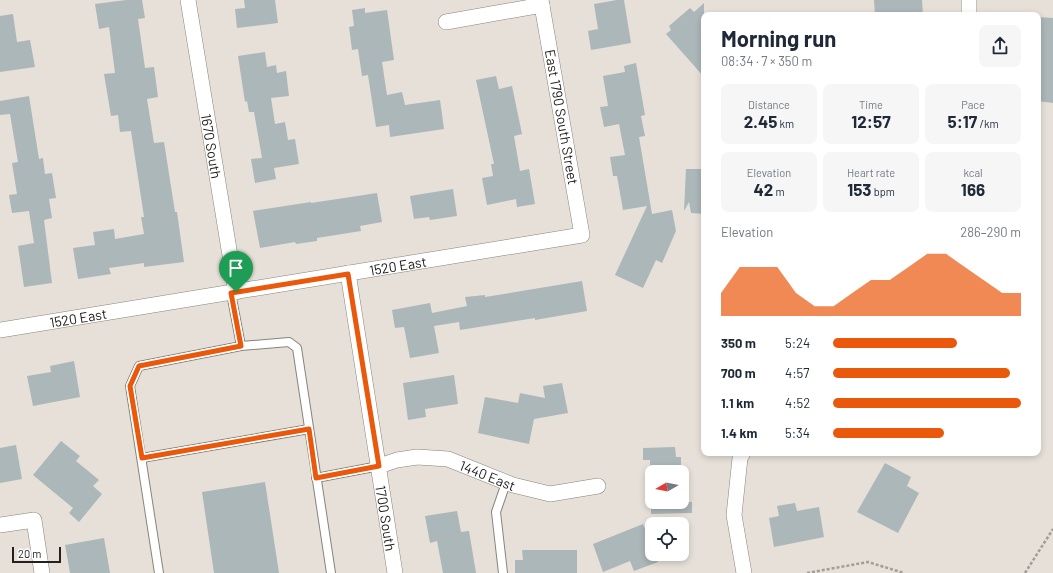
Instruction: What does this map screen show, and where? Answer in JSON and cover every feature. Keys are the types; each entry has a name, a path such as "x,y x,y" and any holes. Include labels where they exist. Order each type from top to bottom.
{"street":[{"name":"1670 South","path":"188,0 233,292"},
{"path":"968,12 969,0"},
{"path":"446,22 542,2"},
{"name":"East 1790 South Street","path":"542,2 582,235"},
{"name":"1520 East","path":"0,330 582,235"},
{"name":"1700 South","path":"348,274 395,573"},
{"path":"741,456 734,515 744,573"},
{"name":"1440 East","path":"379,466 397,460 417,457 448,460 506,483 550,494 598,486"},
{"path":"0,525 34,520 42,573"}],"lane":[{"path":"233,292 241,346"},
{"path":"159,573 130,386 139,366 241,346 289,342 297,348 330,573"},
{"path":"142,458 309,429"},
{"path":"316,478 379,466"},
{"path":"503,573 496,512 506,483"}],"path":[{"path":"1025,573 1053,528"},
{"path":"807,573 868,562 904,573"}],"building":[{"path":"126,0 142,0 145,18 138,19 145,68 154,67 158,97 147,99 154,143 164,142 175,212 177,212 184,262 144,267 144,263 109,268 111,274 78,279 73,248 95,245 93,232 114,229 115,239 144,234 141,217 144,217 131,131 120,132 118,115 111,116 104,74 115,73 109,27 99,29 95,4"},
{"path":"244,0 275,0 278,23 237,28 235,9 245,8"},
{"path":"624,0 631,43 591,50 588,31 598,29 594,4"},
{"path":"874,0 922,0 923,12 875,12"},
{"path":"704,3 704,12 701,12 701,74 666,34 671,30 669,26 690,8 694,12"},
{"path":"365,8 365,13 387,10 394,60 382,62 387,95 402,92 405,105 440,100 444,129 390,137 389,125 376,127 368,75 362,76 358,49 352,50 349,27 354,26 352,10"},
{"path":"13,14 17,42 30,40 35,67 0,72 0,16"},
{"path":"1041,17 1053,18 1053,103 1041,101"},
{"path":"265,52 267,67 276,65 277,73 286,71 289,96 271,98 275,124 285,122 288,140 295,139 299,164 274,168 276,179 255,183 251,159 262,158 254,112 249,112 247,101 245,102 238,56"},
{"path":"636,63 645,115 641,116 645,136 639,137 652,214 672,210 676,231 662,263 656,260 643,288 615,275 647,206 623,210 617,176 613,176 610,157 625,155 619,124 604,127 600,107 608,106 603,76 625,72 624,66"},
{"path":"496,76 499,89 512,86 522,134 514,136 520,171 529,169 535,204 517,207 516,199 487,205 482,178 493,176 491,164 494,164 476,80"},
{"path":"29,96 39,159 43,158 45,174 52,173 56,198 49,199 52,218 44,220 52,283 24,287 18,246 34,243 29,211 12,213 9,195 17,194 12,163 18,162 10,114 0,115 0,101"},
{"path":"686,169 701,169 701,214 691,213 689,202 684,211"},
{"path":"453,189 457,216 430,220 429,217 414,219 410,196"},
{"path":"377,193 382,222 360,226 361,231 317,238 317,241 296,244 295,242 260,248 253,211"},
{"path":"582,281 587,311 535,320 535,318 460,330 459,322 434,326 439,353 410,358 404,327 395,328 392,310 430,303 432,313 467,306 465,297 485,295 485,297"},
{"path":"74,361 80,397 33,406 27,376 51,372 50,366"},
{"path":"454,375 458,404 425,409 426,417 408,420 403,383"},
{"path":"562,383 568,413 534,419 529,444 478,433 485,397 518,403 520,393 545,398 543,386"},
{"path":"61,441 80,456 76,461 99,480 93,486 102,494 79,522 69,513 73,508 33,475"},
{"path":"16,445 22,479 0,483 0,448"},
{"path":"675,447 676,457 681,457 681,465 650,465 650,460 643,460 643,448"},
{"path":"885,463 911,477 907,486 919,493 898,533 857,512"},
{"path":"265,482 279,573 214,573 202,492"},
{"path":"689,502 692,502 692,513 651,514 651,509 689,509"},
{"path":"795,503 797,511 819,507 824,537 774,547 769,518 779,516 777,506"},
{"path":"457,511 461,532 469,531 476,573 443,573 437,541 430,543 425,516"},
{"path":"643,524 645,529 645,561 658,562 634,571 630,561 603,572 593,544"},
{"path":"104,538 110,573 70,573 65,545"},
{"path":"522,550 577,550 577,573 515,573 515,560 523,560"}],"route":[{"path":"348,274 379,466 316,478 309,429 142,458 130,386 139,366 241,346 231,293 236,292 348,274"}]}
